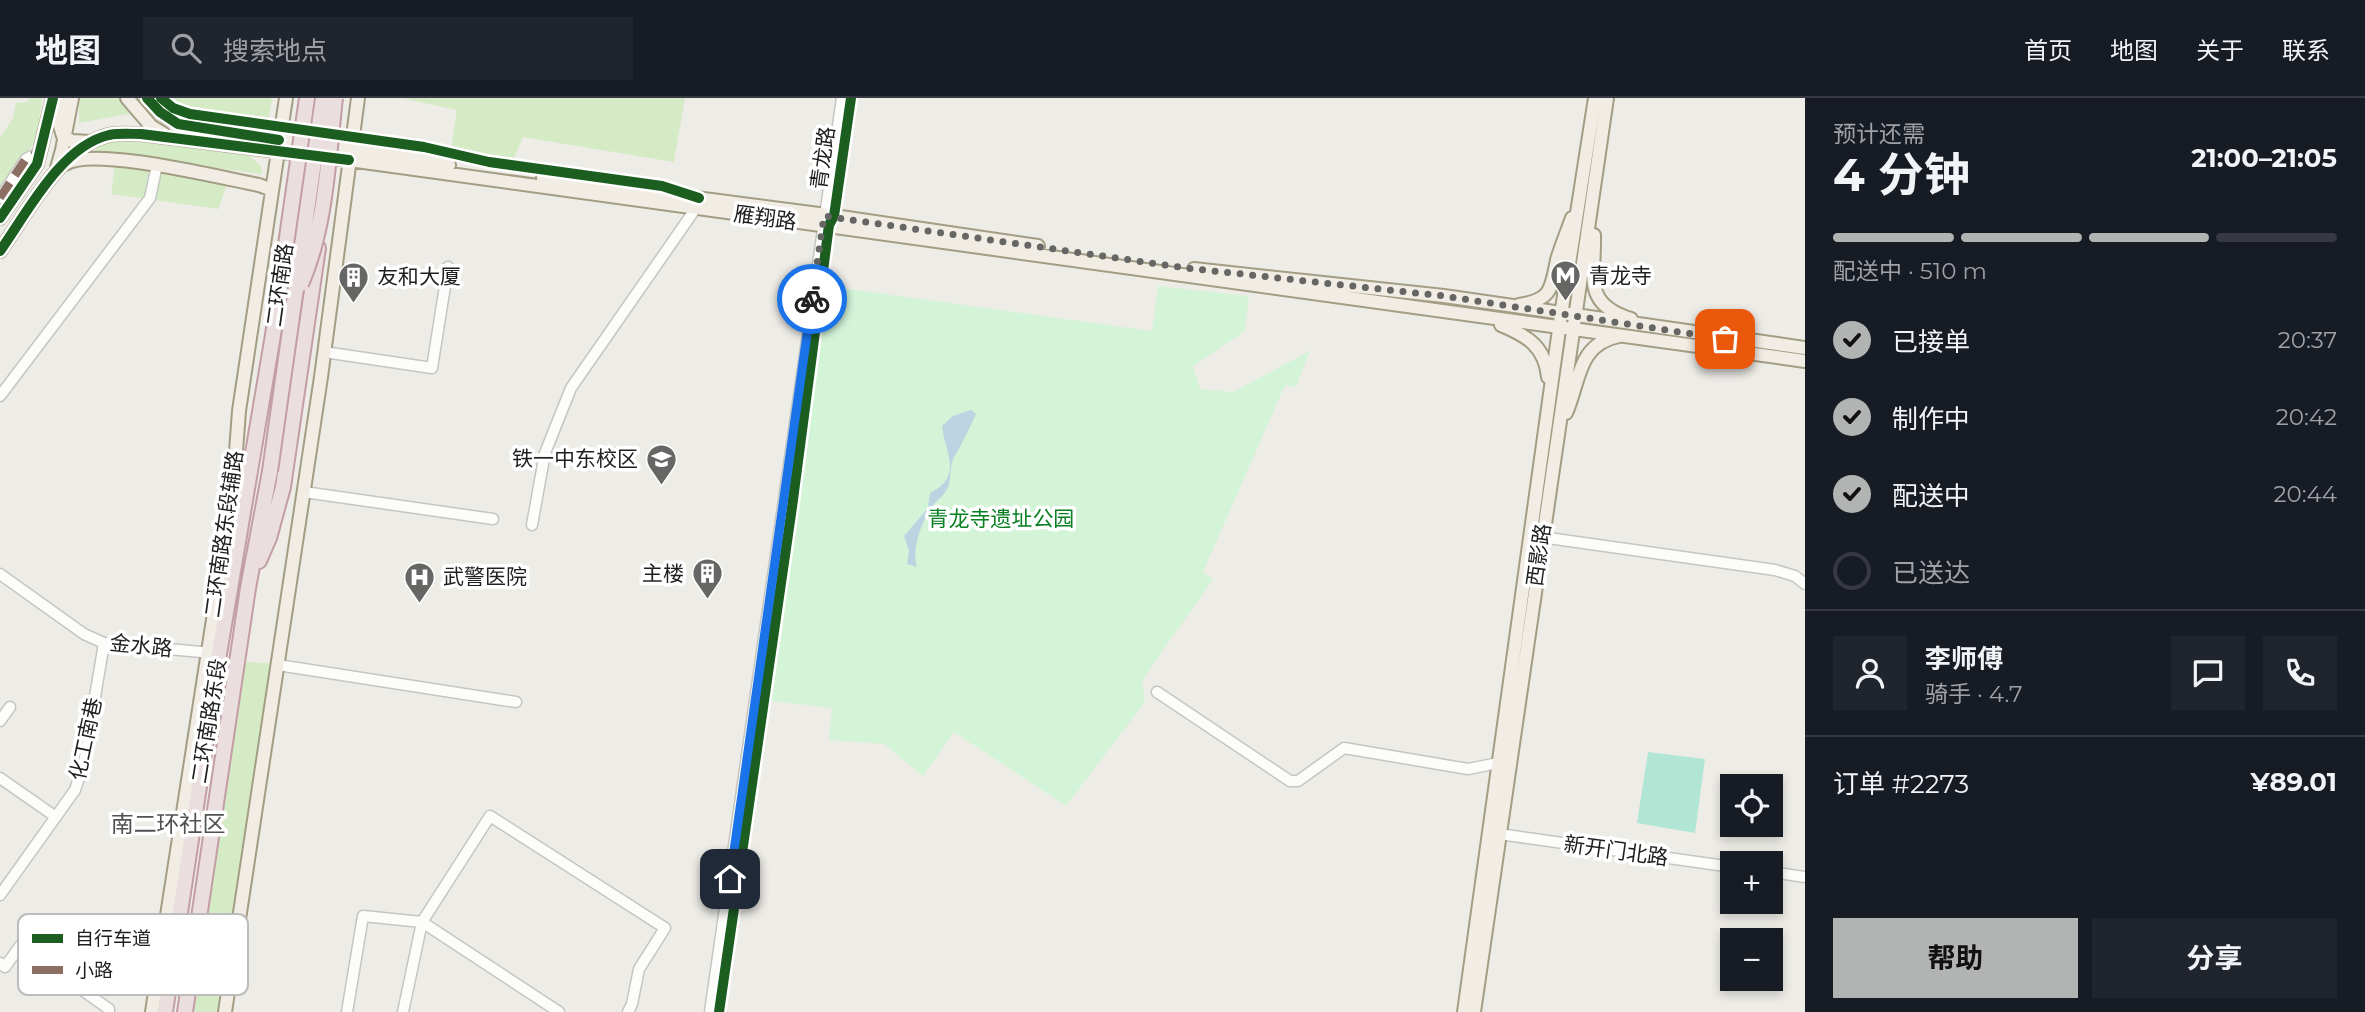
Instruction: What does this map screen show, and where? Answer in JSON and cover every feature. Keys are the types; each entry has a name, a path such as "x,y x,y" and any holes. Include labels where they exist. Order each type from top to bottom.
{"highway":[{"path":"273,335 275,273 298,98"},
{"name":"二环南路","path":"250,471 273,335 307,98"},
{"name":"二环南路","path":"270,471 323,98"},
{"path":"294,302 311,263 335,98"},
{"path":"248,588 269,537 283,487 334,146"},
{"name":"二环南路东段","path":"178,914 213,653 231,586 250,471"},
{"name":"二环南路东段","path":"200,914 248,588 270,471"},
{"path":"228,520 231,586"}],"main road":[{"path":"0,218 37,164 54,98"},
{"path":"61,98 58,119 65,138 91,142"},
{"path":"58,170 72,98"},
{"path":"127,98 151,126 176,138"},
{"path":"147,98 160,112 178,124 279,145"},
{"name":"二环南路东段辅路","path":"169,914 213,653 233,491 239,411 286,98"},
{"path":"334,146 341,98"},
{"path":"240,914 304,492 358,98"},
{"name":"西影路","path":"1474,1012 1541,537 1575,322 1595,98"},
{"name":"西影路","path":"1464,1012 1561,322 1607,98"},
{"path":"0,251 58,170 78,150 91,142 122,134 279,145"},
{"name":"雁翔路","path":"279,145 351,148 827,221 1186,268 1444,296 1504,306 1561,322"},
{"path":"58,170 68,161 94,159 158,165 260,185 272,190"},
{"path":"1504,306 1535,301 1551,290 1561,248 1587,196"},
{"path":"1587,196 1597,299 1616,313 1668,330"},
{"name":"雁翔路","path":"827,221 1485,318 1668,330 1805,348"},
{"path":"1485,318 1522,334 1536,345 1547,365 1549,403"},
{"name":"雁翔路","path":"1575,322 1629,335 1805,361"},
{"path":"1560,426 1573,397 1585,357 1608,339 1629,335"}],"street":[{"path":"160,98 173,108 190,114 281,126 334,146 434,149 489,162 662,186 697,203 571,388 545,453 532,525"},
{"name":"青龙路","path":"719,1012 792,507 842,98"},
{"name":"青龙路","path":"710,1012 827,221 851,98"},
{"path":"0,198 26,159 38,153"},
{"path":"0,396 150,198 158,165"},
{"path":"324,352 432,368 448,267"},
{"path":"304,492 493,519"},
{"path":"1541,537 1775,569 1795,576 1805,584"},
{"name":"金水路","path":"0,574 84,634 104,643 213,653"},
{"name":"化工南巷","path":"0,895 75,790 84,763 104,643"},
{"path":"278,665 516,702"},
{"path":"1157,692 1290,781 1298,781 1344,748 1468,769 1498,763"},
{"path":"0,721 9,707"},
{"path":"0,778 56,817"},
{"path":"403,1012 422,922 490,816 665,928 639,969 628,1012"},
{"name":"新开门北路","path":"1499,834 1720,865"},
{"path":"1783,874 1805,877"},
{"path":"346,1012 363,916 422,922 552,1010"},
{"path":"0,963 5,967 18,949"},
{"path":"89,995 109,1009 109,1012"}],"green space":[{"path":"29,98 42,98 37,139 0,191 0,138 13,118 16,103 28,102"},
{"path":"79,98 123,98 131,109 128,114 79,123"},
{"path":"170,98 272,98 268,123 202,113"},
{"path":"401,98 685,98 674,162 523,137 514,158 451,149 457,110"},
{"path":"112,139 248,155 261,166 262,174 95,152 98,145"},
{"path":"115,164 228,182 218,209 111,194"},
{"name":"青龙寺遗址公园","path":"827,286 1152,331 1158,286 1249,296 1245,331 1193,366 1200,389 1233,392 1310,351 1296,387 1285,385 1203,572 1213,579 1142,682 1145,702 1066,806 954,732 923,776 884,744 829,740 832,708 771,701 783,624 796,480"},
{"path":"241,662 271,663 234,914 207,914"},
{"path":"1648,752 1705,759 1695,833 1637,823"},
{"path":"196,995 222,995 219,1012 194,1012"}],"water":[{"path":"971,410 976,414 952,461 949,485 929,511 922,526 915,552 917,567 907,564 909,551 904,536 928,508 930,493 947,479 950,472 942,426 953,416"}],"marked path":[{"path":"0,198 26,159 38,153"}],"cycle path":[{"path":"0,218 37,164 53,98"},
{"path":"147,98 160,112 178,124 279,140"},
{"path":"161,98 173,108 190,114 424,147 489,162 662,186 699,198"},
{"path":"719,1012 792,507 829,225 834,216 851,98"},
{"path":"0,251 34,200 61,167 76,152 109,135 141,134 349,160"}],"way so far":[{"path":"812,299 824,216 834,216 1186,268 1444,296 1725,339"}],"place":[{"name":"青龙寺","path":"1566,303"},
{"name":"友和大厦","path":"354,304"},
{"name":"铁一中东校区","path":"661,486"},
{"name":"主楼","path":"707,601"},
{"name":"武警医院","path":"420,604"}],"district":[{"name":"南二环社区","path":"168,824"}],"route":[{"path":"730,879 812,299"}]}
